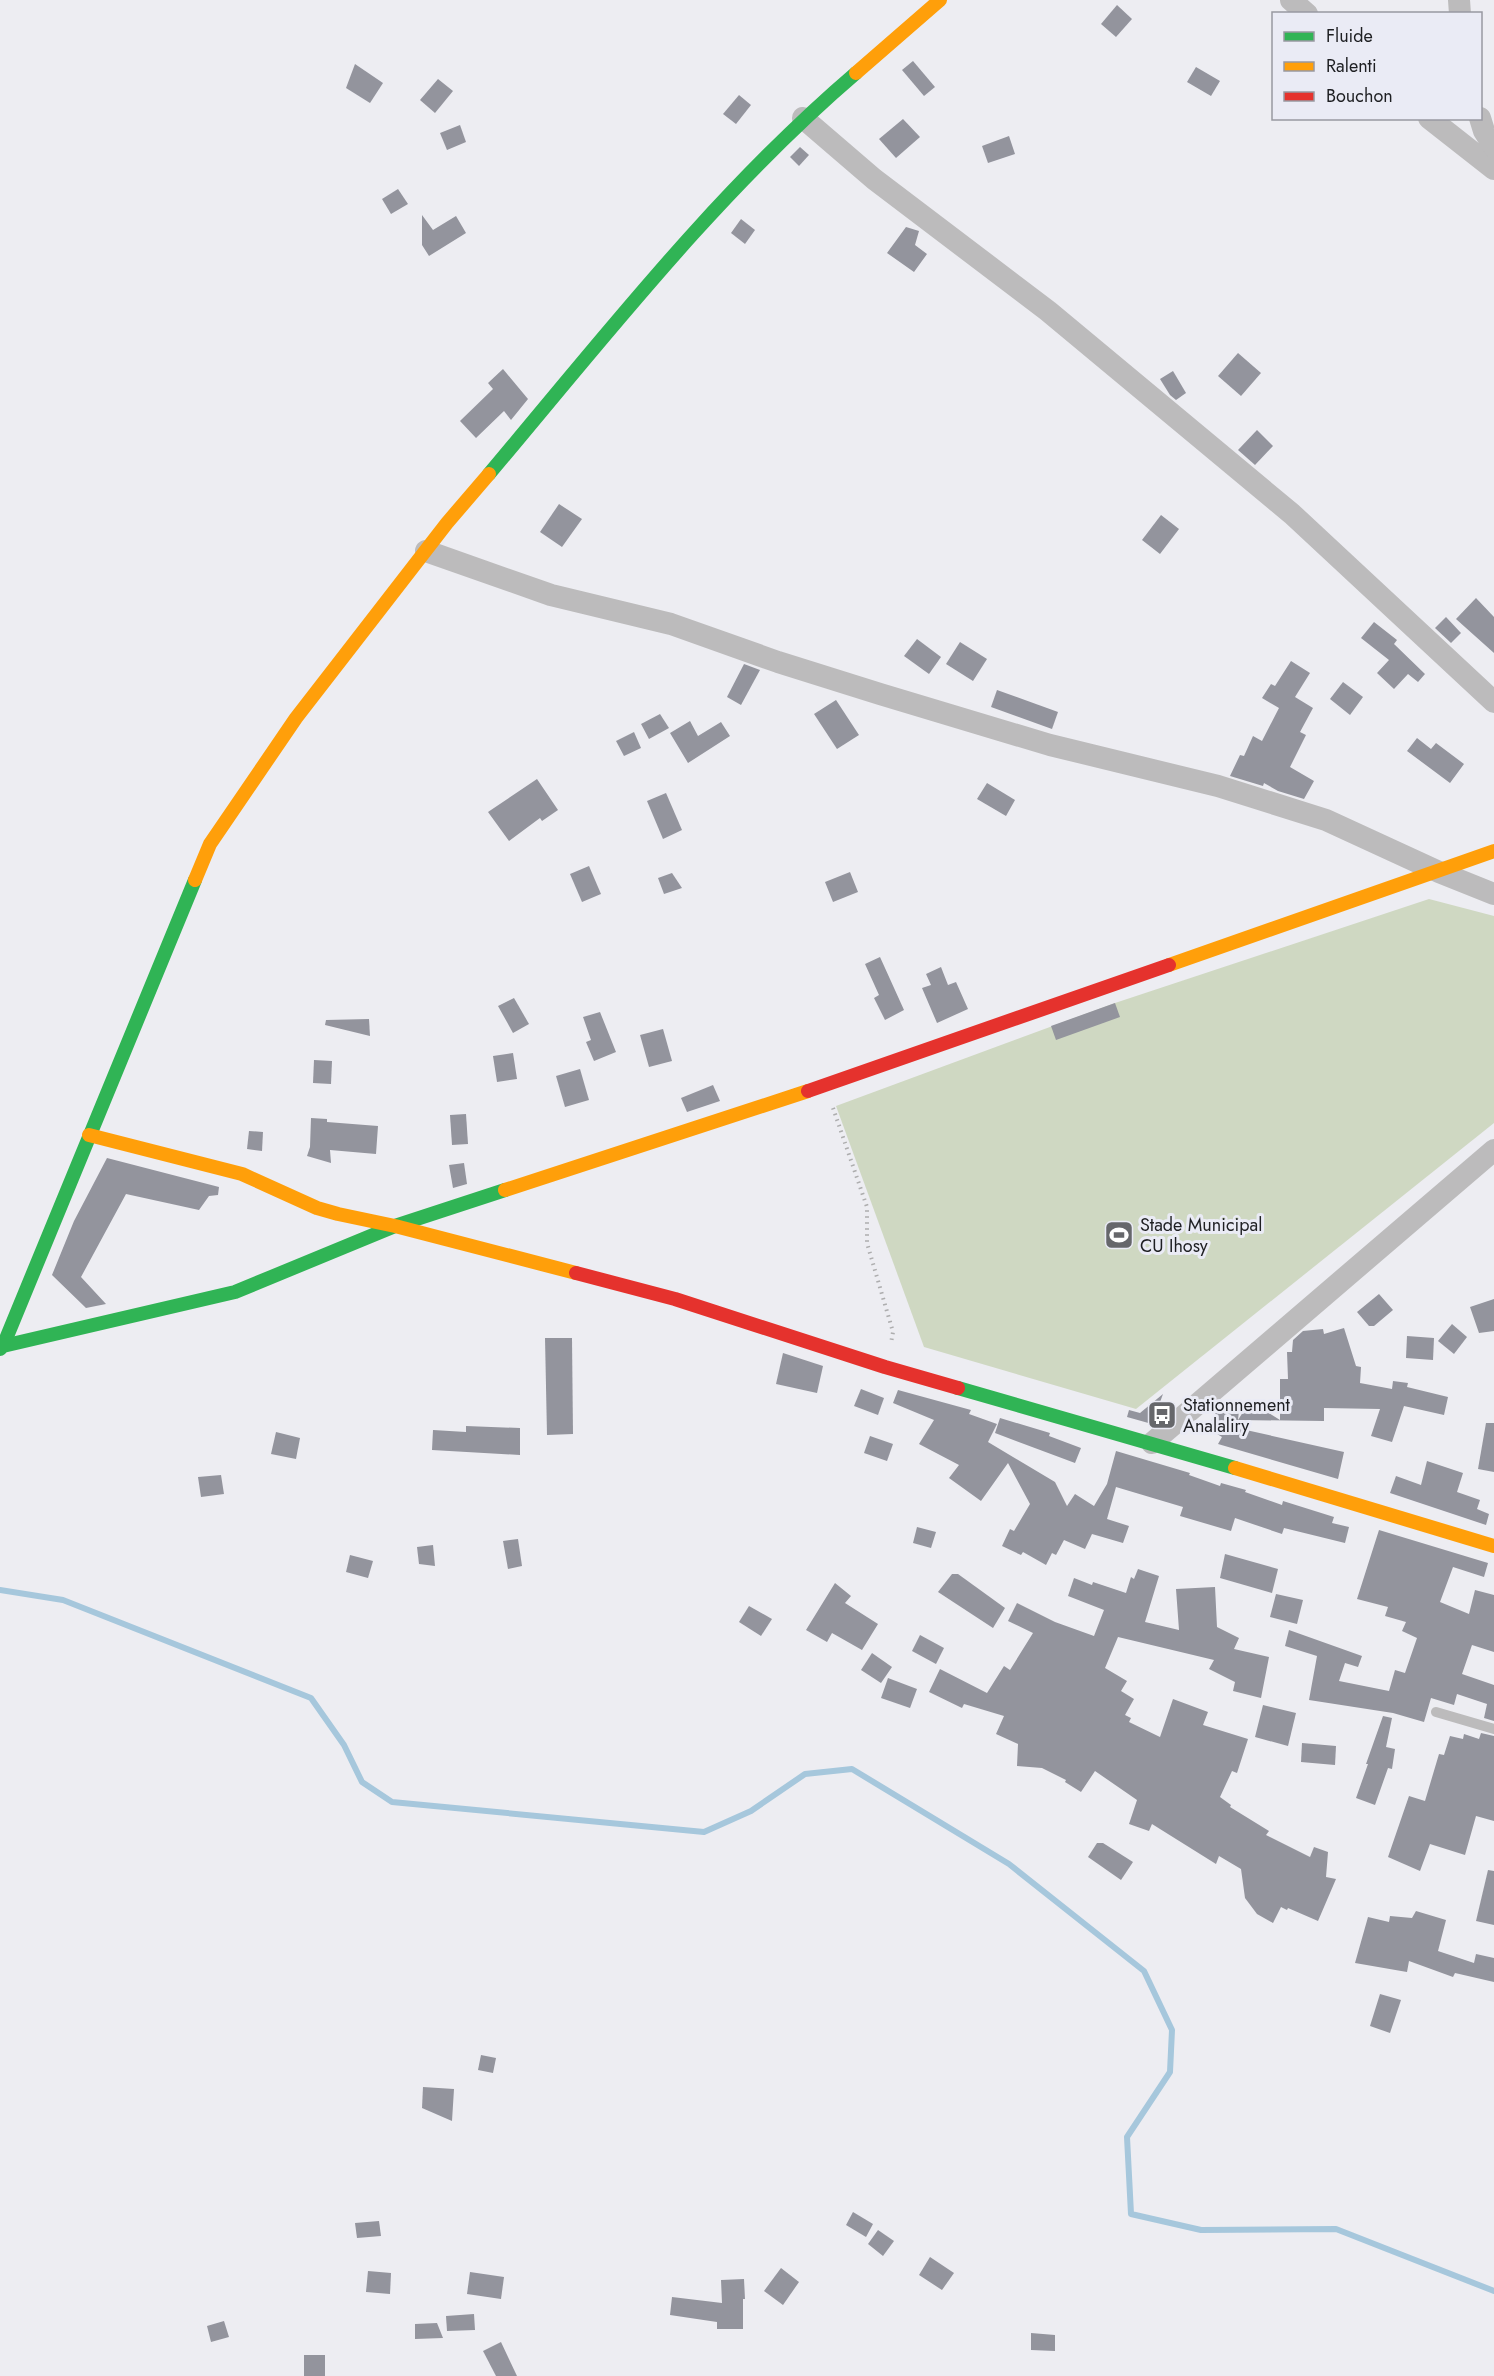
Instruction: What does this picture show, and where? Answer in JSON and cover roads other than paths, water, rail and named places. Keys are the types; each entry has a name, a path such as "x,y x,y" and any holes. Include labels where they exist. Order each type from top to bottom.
{"street":[{"path":"2,1347 210,844 296,718 426,551 701,223 803,118 940,0"},
{"path":"1291,0 1305,12"},
{"path":"803,118 874,179 1048,311 1292,514 1494,702"},
{"path":"1432,120 1494,169"},
{"path":"426,551 550,595 671,624 778,662 1050,745 1218,786 1326,820 1439,872 1494,894"},
{"path":"2,1347 235,1292 395,1226 826,1085 1494,851"},
{"path":"89,1135 242,1174 317,1208 675,1299 885,1367 1152,1443 1494,1546"},
{"path":"1152,1443 1494,1150"}],"lane":[{"path":"1436,1712 1494,1729"}],"waterway":[{"path":"0,1590 63,1600 311,1698 344,1745 362,1782 392,1802 704,1832 751,1811 805,1774 852,1769 1009,1864 1144,1971 1172,2030 1170,2072 1127,2137 1131,2214 1201,2230 1336,2229 1494,2291"}],"place":[{"name":"Stade Municipal CU Ihosy","path":"1119,1235"},
{"name":"Stationnement Analaliry","path":"1162,1415"}]}
